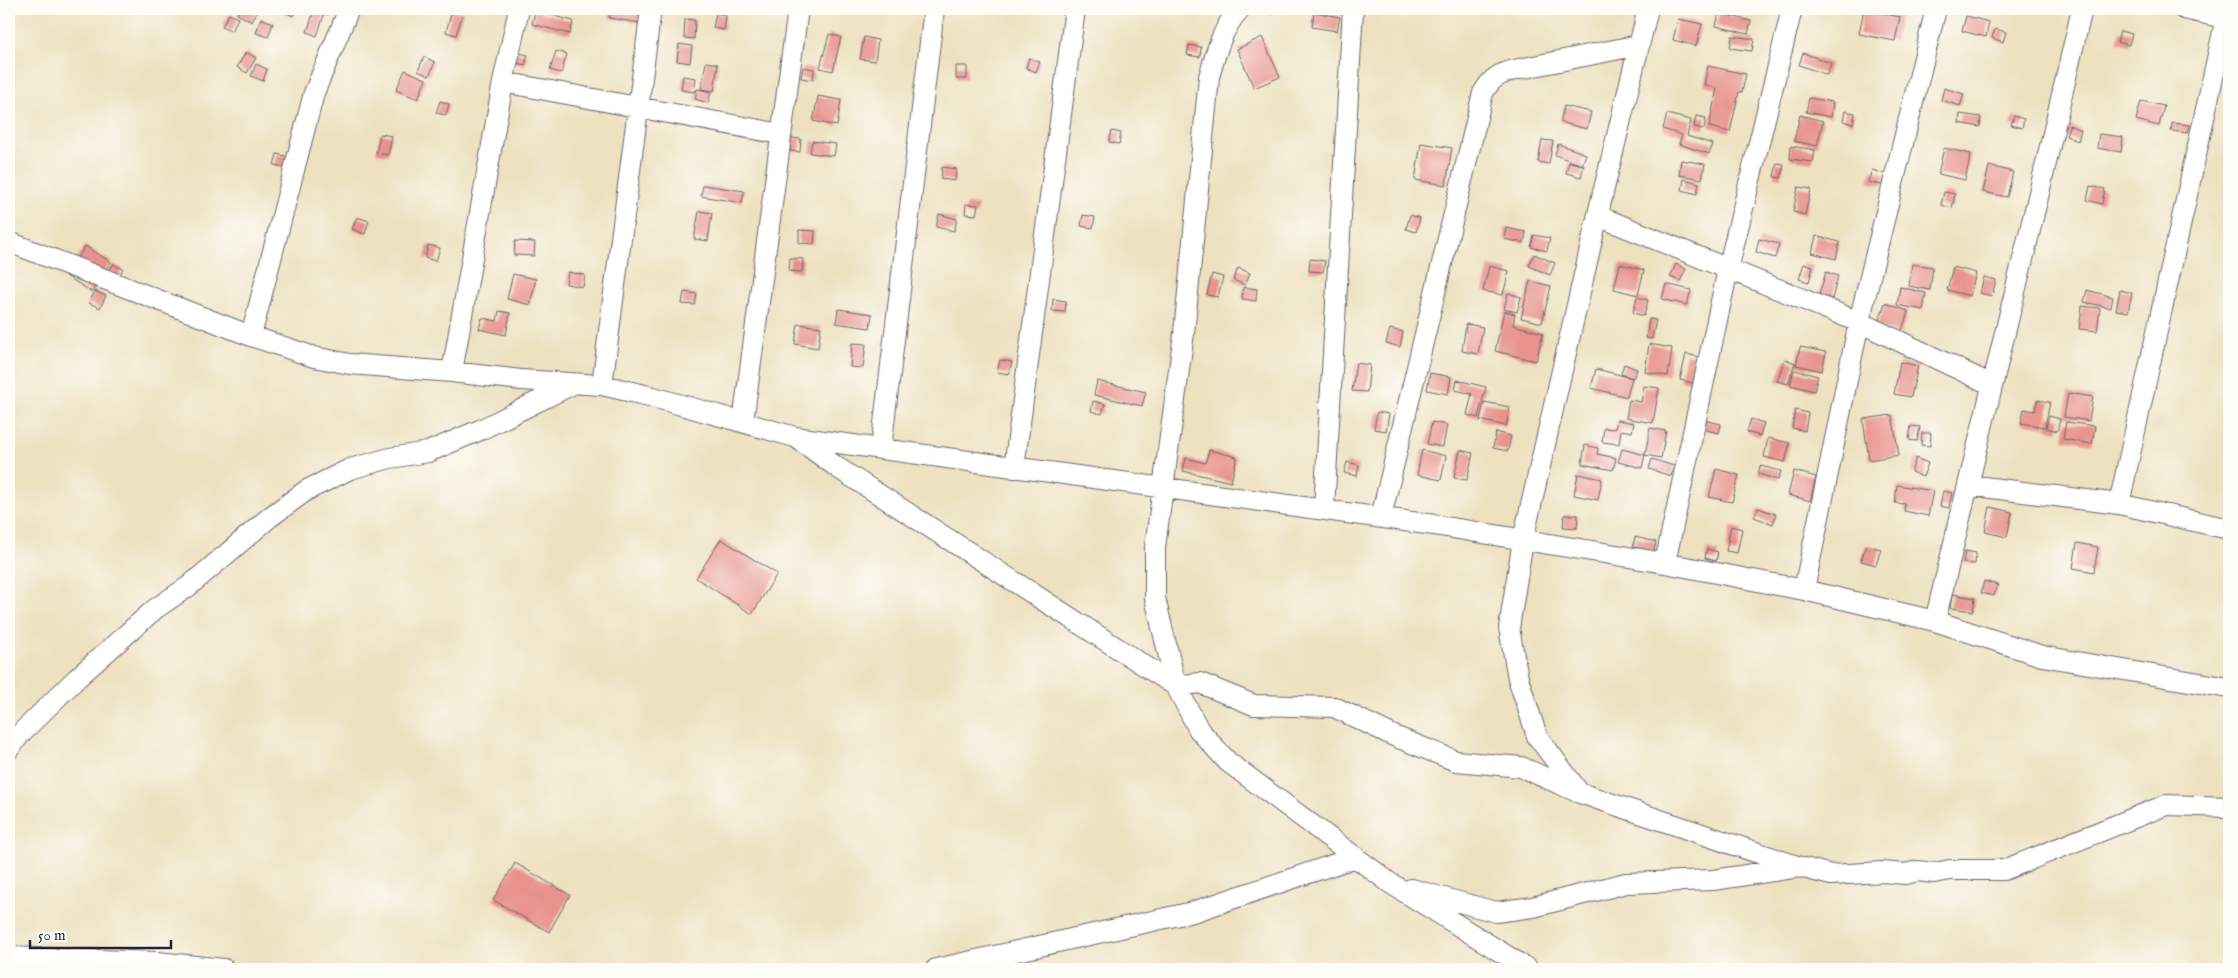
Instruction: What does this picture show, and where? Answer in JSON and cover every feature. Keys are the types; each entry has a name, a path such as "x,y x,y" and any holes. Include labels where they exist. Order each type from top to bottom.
{"street":[{"path":"251,336 314,93 349,9"},
{"path":"452,372 503,82 519,9"},
{"path":"602,385 651,9"},
{"path":"742,422 798,9"},
{"path":"881,448 934,9"},
{"path":"1014,468 1075,9"},
{"path":"1240,9 1230,19 1218,44 1209,77 1185,323 1154,547 1155,598 1176,686 1199,730 1228,762 1390,883 1528,969"},
{"path":"1324,509 1353,9"},
{"path":"1580,793 1537,736 1518,678 1508,628 1523,540 1648,9"},
{"path":"1664,563 1728,269 1792,9"},
{"path":"1804,590 1859,322 1936,9"},
{"path":"1935,621 2040,193 2082,9"},
{"path":"2119,504 2228,16 2184,9"},
{"path":"1381,517 1483,93 1490,80 1514,70 1639,44"},
{"path":"503,82 781,134"},
{"path":"1598,216 1859,322 1992,384"},
{"path":"9,242 251,336 314,356 350,364 452,372 521,380 602,385 653,396 795,437 1381,517 1664,563 1804,590 1935,621 2042,656 2229,688"},
{"path":"9,749 21,732 70,685 155,609 189,586 270,516 307,490 350,469 390,458 428,452 480,430 574,383"},
{"path":"795,437 838,468 1176,686 1200,683 1254,705 1334,707 1394,736 1456,761 1521,767 1580,793 1800,867 1830,875 1883,872 1906,874 1918,871 1934,873 1950,870 2004,870 2166,805 2229,808"},
{"path":"1968,485 2119,504 2229,529"},
{"path":"936,969 1192,912 1356,857"},
{"path":"1390,883 1496,912 1533,908 1626,883 1713,880 1800,867"},
{"path":"9,957 157,962 224,969"}],"building":[{"path":"240,9 258,10 252,22 237,14"},
{"path":"277,9 296,9 293,16"},
{"path":"315,9 331,9 328,15"},
{"path":"611,9 642,9 640,23 609,18"},
{"path":"1254,9 1273,9 1272,14 1254,11"},
{"path":"1864,9 1900,17 1895,41 1859,34"},
{"path":"452,10 463,13 456,35 446,32"},
{"path":"314,11 324,15 317,36 307,32"},
{"path":"535,11 573,21 570,34 532,24"},
{"path":"1314,12 1340,17 1337,31 1312,27"},
{"path":"716,13 726,15 724,30 713,28"},
{"path":"1719,13 1751,21 1748,34 1716,26"},
{"path":"229,14 238,18 232,31 222,26"},
{"path":"1966,16 1989,22 1986,37 1962,31"},
{"path":"261,18 273,23 268,37 256,33"},
{"path":"685,19 695,20 694,39 684,38"},
{"path":"1678,19 1702,24 1696,46 1673,40"},
{"path":"1995,29 2006,32 2003,42 1992,38"},
{"path":"2120,31 2132,34 2129,45 2117,42"},
{"path":"829,34 841,37 833,71 820,68"},
{"path":"1732,36 1754,39 1752,51 1730,48"},
{"path":"864,37 878,40 875,61 860,59"},
{"path":"1262,37 1280,77 1254,88 1237,49"},
{"path":"679,44 692,46 690,63 677,61"},
{"path":"1189,45 1201,47 1200,57 1187,55"},
{"path":"556,51 567,54 561,73 550,70"},
{"path":"246,52 256,58 247,73 237,67"},
{"path":"514,52 528,55 525,65 512,62"},
{"path":"1803,53 1831,63 1827,75 1799,65"},
{"path":"424,57 435,62 429,76 418,71"},
{"path":"1029,58 1040,62 1036,72 1026,68"},
{"path":"706,62 718,64 714,91 701,89"},
{"path":"256,64 267,69 263,81 251,76"},
{"path":"956,66 967,66 967,79 956,79"},
{"path":"1708,66 1746,74 1742,92 1739,92 1730,132 1709,127 1717,88 1704,85"},
{"path":"803,67 814,69 813,80 801,78"},
{"path":"405,70 426,79 418,99 396,90"},
{"path":"683,76 696,78 694,92 681,90"},
{"path":"1944,88 1964,94 1960,106 1941,100"},
{"path":"697,89 711,92 708,103 695,99"},
{"path":"818,96 841,100 837,126 813,121"},
{"path":"1809,98 1833,102 1831,117 1806,112"},
{"path":"440,101 449,104 446,115 436,113"},
{"path":"2141,101 2164,106 2159,126 2136,120"},
{"path":"1564,106 1591,112 1587,129 1560,122"},
{"path":"1845,111 1855,113 1853,124 1843,121"},
{"path":"1667,114 1691,120 1687,136 1713,144 1709,154 1679,144 1682,135 1663,129"},
{"path":"1960,114 1981,117 1980,127 1959,123"},
{"path":"1800,115 1823,121 1817,146 1794,141"},
{"path":"1696,116 1706,118 1704,129 1694,127"},
{"path":"2014,116 2024,119 2022,128 2011,125"},
{"path":"2172,123 2190,125 2188,133 2171,131"},
{"path":"2069,125 2081,130 2078,141 2066,136"},
{"path":"1112,131 1121,133 1119,144 1109,142"},
{"path":"380,134 392,136 388,155 376,153"},
{"path":"2099,134 2123,137 2121,152 2097,148"},
{"path":"791,138 801,139 800,152 790,151"},
{"path":"1542,140 1553,141 1549,164 1538,162"},
{"path":"812,141 836,144 834,156 810,153"},
{"path":"1421,143 1452,148 1446,185 1415,180"},
{"path":"1558,144 1586,154 1582,165 1555,155"},
{"path":"1791,146 1815,150 1813,162 1790,159"},
{"path":"1944,148 1971,154 1965,180 1938,174"},
{"path":"277,154 289,157 286,168 274,165"},
{"path":"1681,160 1705,164 1702,179 1679,175"},
{"path":"1569,162 1584,165 1581,177 1566,173"},
{"path":"1777,163 1784,164 1781,178 1774,177"},
{"path":"1989,166 2013,172 2007,197 1983,192"},
{"path":"942,167 956,169 955,181 941,179"},
{"path":"1872,170 1885,174 1882,185 1868,182"},
{"path":"1684,179 1699,183 1697,194 1682,190"},
{"path":"703,185 744,191 742,203 701,196"},
{"path":"2090,186 2105,189 2102,204 2087,200"},
{"path":"1798,187 1811,189 1805,215 1793,212"},
{"path":"1944,192 1955,194 1952,208 1941,205"},
{"path":"966,204 978,205 976,215 965,214"},
{"path":"699,211 712,213 708,241 694,239"},
{"path":"939,214 957,219 954,231 936,227"},
{"path":"1083,215 1095,217 1093,228 1081,226"},
{"path":"1410,215 1420,218 1416,232 1406,229"},
{"path":"357,217 369,221 365,234 352,229"},
{"path":"1506,228 1526,232 1524,243 1504,239"},
{"path":"799,230 815,231 814,244 799,243"},
{"path":"1534,235 1550,238 1547,251 1531,247"},
{"path":"1816,236 1840,242 1836,259 1812,253"},
{"path":"1759,239 1779,244 1775,258 1756,252"},
{"path":"515,241 535,242 534,256 514,255"},
{"path":"428,245 440,248 436,261 425,258"},
{"path":"85,246 111,262 92,292 66,276"},
{"path":"1534,254 1555,263 1550,275 1529,266"},
{"path":"790,258 803,259 802,272 789,271"},
{"path":"1310,259 1325,261 1323,272 1309,271"},
{"path":"113,264 123,269 117,279 108,274"},
{"path":"1620,264 1644,270 1638,295 1614,289"},
{"path":"1676,264 1686,269 1680,281 1670,277"},
{"path":"1804,264 1813,266 1809,282 1799,279"},
{"path":"1912,264 1933,267 1930,290 1909,286"},
{"path":"1489,266 1509,271 1503,295 1483,291"},
{"path":"1953,267 1976,273 1970,296 1947,290"},
{"path":"1238,268 1250,273 1245,285 1233,280"},
{"path":"568,272 585,275 583,287 566,284"},
{"path":"1826,272 1838,276 1832,299 1819,295"},
{"path":"513,274 536,279 530,305 507,299"},
{"path":"1212,274 1223,277 1218,297 1207,295"},
{"path":"1984,277 1996,280 1992,296 1980,293"},
{"path":"1530,281 1551,286 1542,323 1521,318"},
{"path":"1666,284 1691,290 1687,305 1662,299"},
{"path":"1243,287 1257,289 1256,301 1242,299"},
{"path":"1900,287 1926,293 1923,310 1897,305"},
{"path":"2087,290 2113,297 2111,308 2084,302"},
{"path":"2120,290 2132,293 2128,312 2116,310"},
{"path":"95,291 106,296 100,308 89,303"},
{"path":"684,292 697,294 695,305 682,304"},
{"path":"1508,293 1521,297 1517,312 1504,309"},
{"path":"1637,297 1648,300 1644,316 1633,313"},
{"path":"1053,299 1066,301 1065,312 1052,311"},
{"path":"1885,303 1908,311 1901,334 1877,326"},
{"path":"2082,306 2100,308 2097,331 2079,329"},
{"path":"838,309 872,314 870,328 836,323"},
{"path":"499,311 510,313 506,335 479,329 482,318 497,321"},
{"path":"1504,311 1515,314 1513,325 1543,333 1536,361 1495,351"},
{"path":"1649,319 1656,320 1652,339 1646,338"},
{"path":"798,324 821,327 818,348 795,344"},
{"path":"1466,324 1483,327 1478,354 1462,351"},
{"path":"1390,329 1403,332 1400,347 1386,343"},
{"path":"852,343 866,344 863,368 850,367"},
{"path":"1649,344 1672,348 1668,376 1645,372"},
{"path":"1800,347 1826,352 1822,371 1796,365"},
{"path":"1686,354 1699,357 1693,383 1680,380"},
{"path":"1785,359 1795,363 1788,384 1777,381"},
{"path":"1000,360 1012,362 1009,374 997,372"},
{"path":"1900,362 1918,366 1911,397 1894,394"},
{"path":"1356,363 1370,365 1367,392 1352,391"},
{"path":"1624,364 1637,369 1633,378 1621,374"},
{"path":"1596,369 1632,378 1627,397 1591,388"},
{"path":"1794,370 1818,376 1814,391 1790,385"},
{"path":"1430,373 1451,377 1448,394 1427,390"},
{"path":"1457,380 1486,387 1478,418 1467,415 1472,394 1455,390"},
{"path":"1097,381 1146,392 1142,406 1094,395"},
{"path":"1644,386 1659,388 1653,423 1626,418 1629,400 1641,402"},
{"path":"2068,393 2093,397 2089,421 2064,417"},
{"path":"2037,400 2050,402 2045,427 2021,423 2024,409 2035,411"},
{"path":"1093,401 1105,404 1102,414 1091,411"},
{"path":"1484,402 1510,407 1506,426 1480,420"},
{"path":"1795,410 1808,413 1805,431 1792,428"},
{"path":"1377,412 1389,414 1386,431 1374,429"},
{"path":"1892,415 1899,455 1869,460 1863,419"},
{"path":"2049,416 2060,419 2057,431 2046,428"},
{"path":"1751,419 1764,423 1760,436 1747,432"},
{"path":"1617,420 1634,423 1632,432 1621,430 1619,444 1602,442 1604,428 1615,429"},
{"path":"1704,420 1721,424 1719,433 1702,429"},
{"path":"1432,422 1447,425 1443,447 1427,444"},
{"path":"2066,422 2095,426 2092,444 2063,439"},
{"path":"1911,426 1920,427 1917,441 1909,440"},
{"path":"1650,428 1666,431 1661,458 1645,455"},
{"path":"1496,432 1511,436 1508,451 1493,448"},
{"path":"1922,433 1931,433 1930,446 1921,445"},
{"path":"1768,438 1790,443 1785,462 1764,457"},
{"path":"1585,445 1598,448 1597,454 1616,458 1613,470 1582,464"},
{"path":"1622,449 1645,455 1642,468 1618,462"},
{"path":"1209,450 1237,457 1231,482 1183,471 1186,458 1205,463"},
{"path":"1422,450 1446,456 1441,480 1417,475"},
{"path":"1460,450 1473,453 1467,480 1454,478"},
{"path":"1916,458 1928,463 1923,477 1911,472"},
{"path":"1652,459 1674,466 1671,476 1649,469"},
{"path":"1347,462 1359,465 1357,476 1344,473"},
{"path":"1760,466 1781,471 1778,480 1758,474"},
{"path":"1716,469 1739,475 1732,502 1709,497"},
{"path":"1794,471 1816,477 1810,501 1788,495"},
{"path":"1578,474 1602,479 1598,500 1574,495"},
{"path":"1897,485 1933,491 1928,516 1904,511 1905,504 1895,503"},
{"path":"1943,491 1952,493 1949,508 1940,506"},
{"path":"1990,507 2012,512 2007,537 1985,532"},
{"path":"1758,508 1776,514 1773,524 1754,517"},
{"path":"1564,515 1578,515 1577,528 1563,527"},
{"path":"1731,526 1742,529 1737,553 1726,551"},
{"path":"1635,537 1656,542 1654,551 1633,547"},
{"path":"721,539 777,574 752,614 696,578"},
{"path":"2077,543 2098,547 2094,572 2073,568"},
{"path":"1866,545 1881,549 1876,565 1861,561"},
{"path":"1707,549 1718,552 1716,561 1705,558"},
{"path":"1965,551 1976,553 1975,564 1963,563"},
{"path":"1984,581 1998,585 1994,596 1981,593"},
{"path":"1952,594 1975,598 1973,611 1950,608"},
{"path":"515,863 570,895 549,932 493,900"}]}
